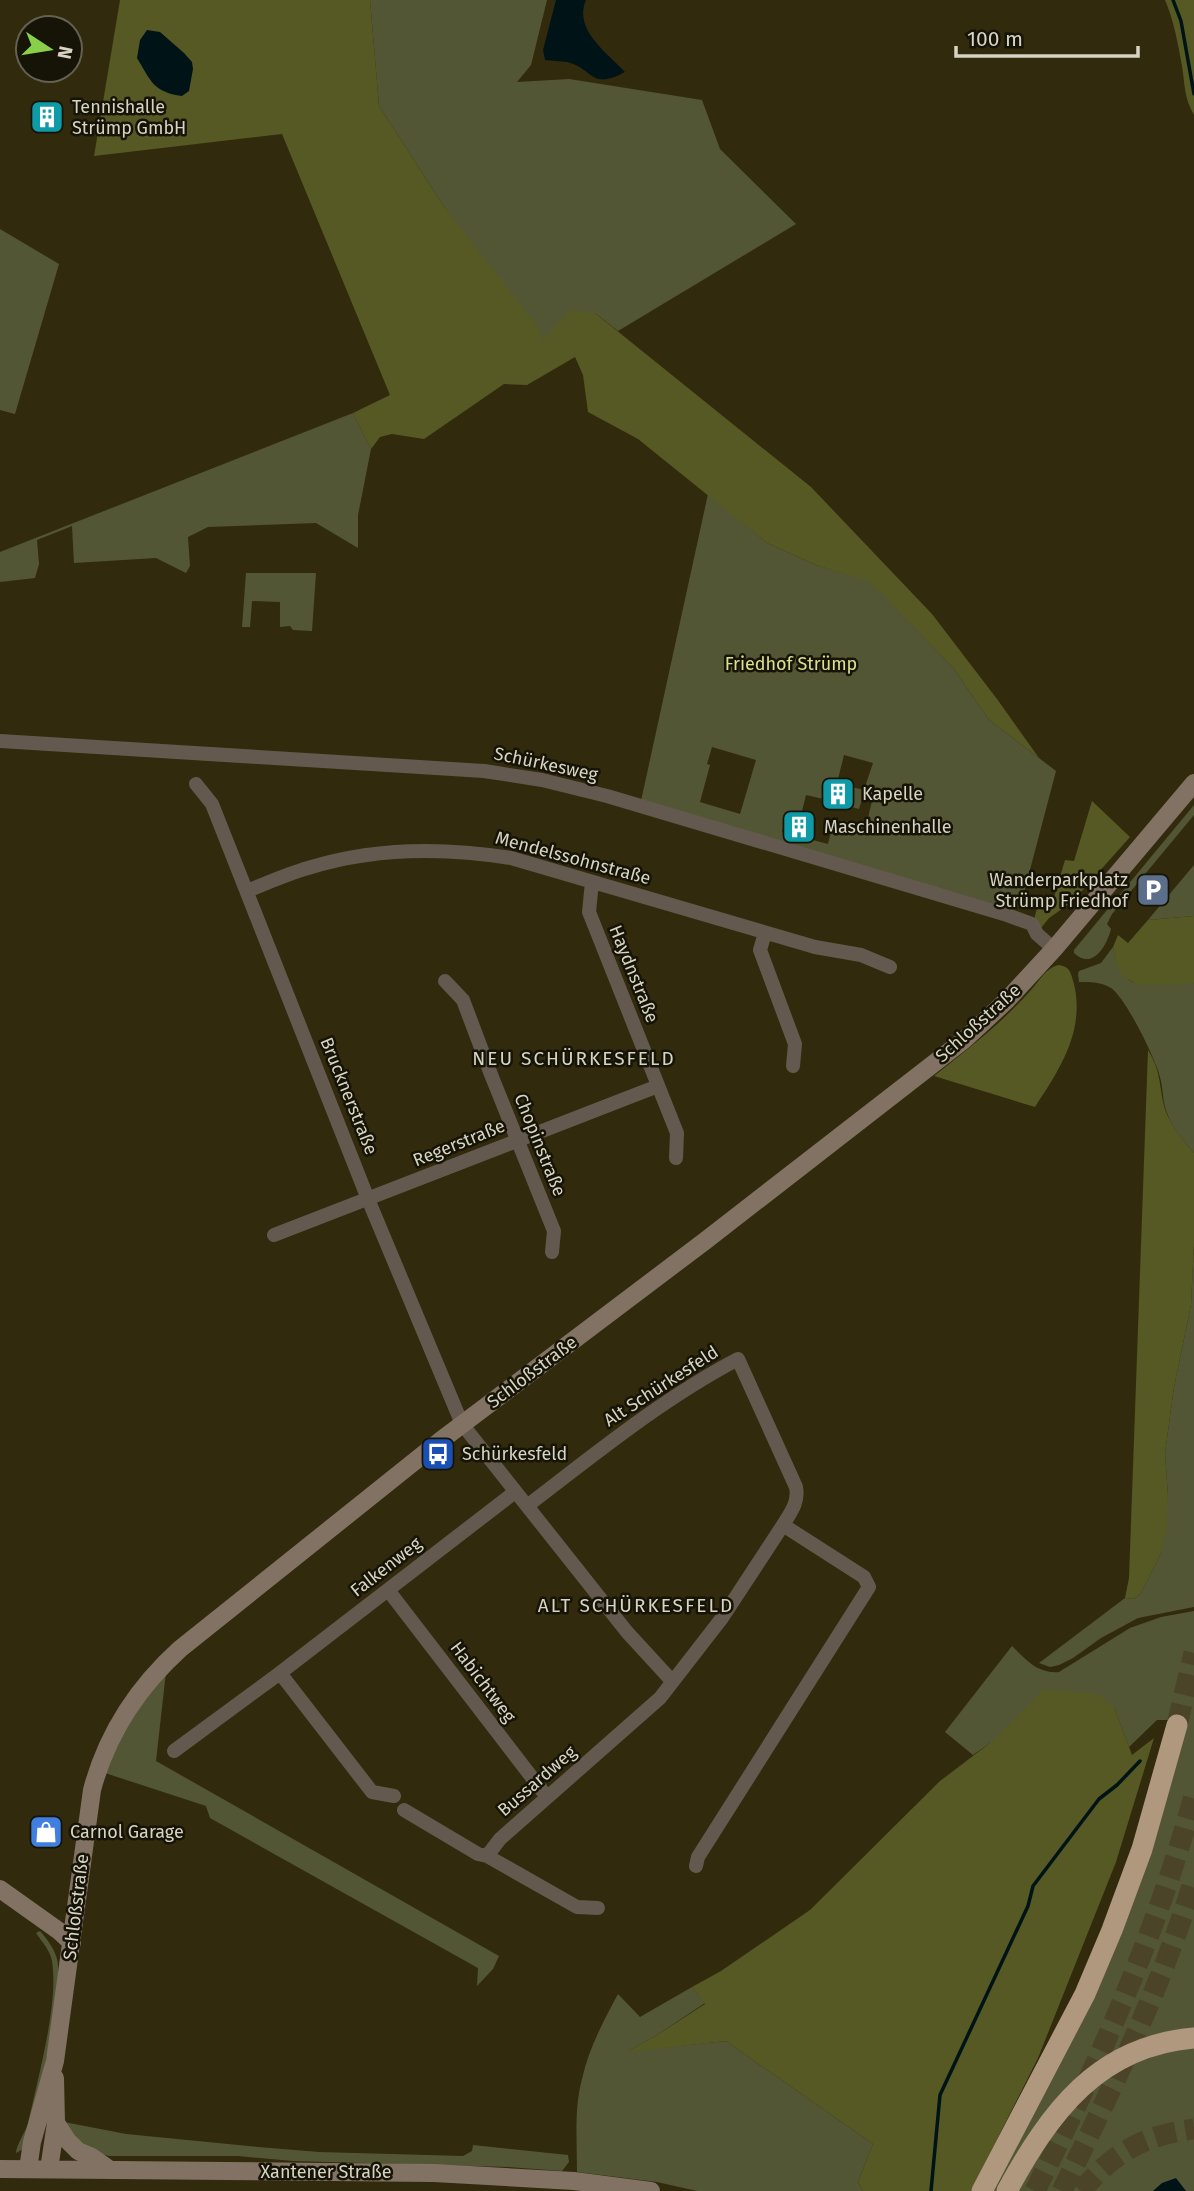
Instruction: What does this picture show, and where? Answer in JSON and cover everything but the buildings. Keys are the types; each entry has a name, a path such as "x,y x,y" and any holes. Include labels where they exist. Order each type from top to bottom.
{"highway":[{"path":"982,2191 1085,1994 1107,1943 1142,1849 1177,1726"},
{"path":"1007,2191 1063,2105 1095,2074 1111,2063 1151,2045 1194,2038"}],"main road":[{"name":"Schloßstraße","path":"28,2169 32,2142 55,2061 97,1770 116,1727 143,1686 180,1648 462,1424 695,1249 944,1056 1006,1001 1054,949 1194,783"},
{"path":"0,1889 72,1943"},
{"name":"Schloßstraße","path":"49,2169 56,2123 55,2061"},
{"path":"56,2123 78,2151 109,2169"},
{"name":"Xantener Straße","path":"0,2169 483,2175 574,2181 651,2191"}],"street":[{"name":"Schürkesweg","path":"0,741 484,771 542,780 607,796 1004,914 1032,924 1037,934 1054,949"},
{"name":"Brucknerstraße","path":"196,785 212,804 368,1199 462,1424"},
{"name":"Mendelssohnstraße","path":"247,891 308,868 376,852 455,851 511,858 815,947 861,955 890,967"},
{"name":"Haydnstraße","path":"592,882 589,912 677,1133 676,1158"},
{"path":"765,933 760,950 795,1044 793,1066"},
{"name":"Chopinstraße","path":"445,981 463,1000 554,1231 552,1252"},
{"name":"Regerstraße","path":"274,1235 658,1086"},
{"name":"Alt Schürkesfeld","path":"527,1506 632,1425 704,1377 738,1359 796,1487 796,1504 722,1618 660,1698 616,1738"},
{"path":"462,1424 626,1632 672,1681"},
{"name":"Falkenweg","path":"174,1751 281,1673 515,1492"},
{"path":"696,1866 698,1857 869,1587 864,1577 783,1525"},
{"name":"Habichtweg","path":"388,1590 547,1797"},
{"path":"281,1673 372,1792 394,1796"},
{"name":"Bussardweg","path":"487,1856 500,1839 616,1738"},
{"path":"404,1810 478,1854 487,1856 577,1907 598,1908"}],"green space":[{"path":"120,0 370,0 379,106 443,205 539,328 542,340 570,310 595,313 811,487 932,614 1039,758 989,720 954,669 870,582 816,565 767,543 638,439 588,412 583,375 575,357 527,385 504,384 424,439 392,434 380,437 371,449 353,413 390,395 282,134 94,156"},
{"path":"370,0 547,0 531,65 517,82 569,79 702,100 720,149 796,224 618,331 595,313 542,341 443,205 379,106"},
{"path":"1165,0 1194,0 1194,115 1187,97 1177,41"},
{"path":"0,229 59,264 15,414 0,410"},
{"path":"353,413 371,449 358,515 358,548 316,523 208,527 188,537 190,566 186,573 156,558 74,563 72,526 37,540 39,564 35,578 0,582 0,552"},
{"name":"Friedhof Strümp","path":"708,494 767,543 816,565 870,581 954,669 989,720 1056,771 1021,904 1015,910 641,801","holes":["712,747 756,760 740,814 700,802","844,755 873,763 864,790 848,786 844,805 859,809 862,799 872,801 866,826 841,820 837,833 831,832 828,844 782,832 787,812 801,815 806,795 828,800 832,782 837,783"]},
{"path":"246,573 316,573 312,631 293,630 290,626 280,627 280,602 252,601 250,627 242,627"},
{"path":"1092,801 1130,837 1072,902 1049,918 1037,933 1033,924 1037,908 1050,911 1065,860 1074,861"},
{"path":"1194,805 1194,815 1112,914 1107,924 1111,929 1103,948 1093,958 1081,958 1074,953 1074,950"},
{"path":"1194,865 1194,916 1148,920"},
{"path":"1194,916 1194,983 1141,986 1123,977 1116,963 1113,947 1118,935 1128,943 1148,920"},
{"path":"1113,947 1117,964 1132,982 1153,985 1194,983 1194,1153 1169,1119 1154,1060 1125,1004 1107,986 1079,982 1079,971 1101,963"},
{"path":"1058,965 1068,969 1072,977 1077,1001 1076,1018 1068,1049 1035,1107 934,1076 997,1025 1046,972"},
{"path":"1148,1050 1158,1074 1166,1112 1194,1153 1194,1243 1191,1305 1174,1387 1165,1453 1167,1526 1160,1555 1141,1593 1134,1599 1125,1598 1129,1578"},
{"path":"1194,1243 1194,1607 1138,1618 1101,1638 1073,1658 1050,1667 1039,1663 1125,1598 1134,1599 1141,1593 1160,1555 1168,1496 1165,1453 1174,1387 1191,1305"},
{"path":"1194,1611 1194,2191 989,2191 1169,1779 1187,1720 1157,1720 1129,1747 1114,1707 990,1743 973,1755 945,1732 1012,1646 1027,1661 1039,1668 1059,1672 1130,1628 1161,1617"},
{"path":"166,1672 156,1761 499,1956 493,1969 477,1986 478,1968 210,1818 206,1806 105,1773 123,1731 139,1704"},
{"path":"1044,1689 1098,1694 1114,1707 1132,1755 1154,1738 1116,1862 1038,2058 971,2191 863,2191 858,2182 873,2144 726,2041 627,2052 705,2004 692,1987 721,1971 810,1910 940,1781 990,1743"},
{"path":"40,1931 57,1959 56,2002 47,2058 33,2112 23,2149 16,2153 28,2124 50,2020 52,1961 36,1933"},
{"path":"692,1987 705,2003 629,2051 726,2041 873,2144 858,2182 863,2191 697,2191 657,2182 577,2172 579,2090 593,2046 618,1994 640,2017"},
{"path":"64,2122 126,2134 319,2152 463,2156 472,2151 473,2145 568,2155 569,2162 562,2171 293,2161 238,2156 109,2156 82,2145"}],"shaded area":[{"path":"556,0 586,0 583,11 588,31 625,72 598,79 576,65 545,60 543,50"},
{"path":"147,30 160,32 192,62 189,91 182,96 165,92 154,84 137,58 140,40"},
{"path":"1176,2178 1186,2191 1153,2191 1162,2183"}],"waterway":[{"path":"1173,0 1181,21 1194,94"},
{"path":"931,2191 940,2095 1028,1906 1033,1886 1099,1799 1140,1761"}],"tunnel":[{"path":"1177,1725 1194,1653"},
{"path":"1035,2191 1103,2046 1144,1948 1194,1796"},
{"path":"1062,2191 1151,1999 1194,1879"},
{"path":"1081,2191 1106,2165 1131,2148 1159,2136 1194,2129"}],"place":[{"name":"Tennishalle Strümp GmbH","path":"47,117"},
{"name":"Kapelle","path":"838,794"},
{"name":"Maschinenhalle","path":"799,827"},
{"name":"Wanderparkplatz Strümp Friedhof","path":"1153,890"},
{"name":"Schürkesfeld","path":"438,1454"},
{"name":"Carnol Garage","path":"46,1832"}],"district":[{"name":"NEU SCHÜRKESFELD","path":"574,1058"},
{"name":"ALT SCHÜRKESFELD","path":"636,1605"}]}
